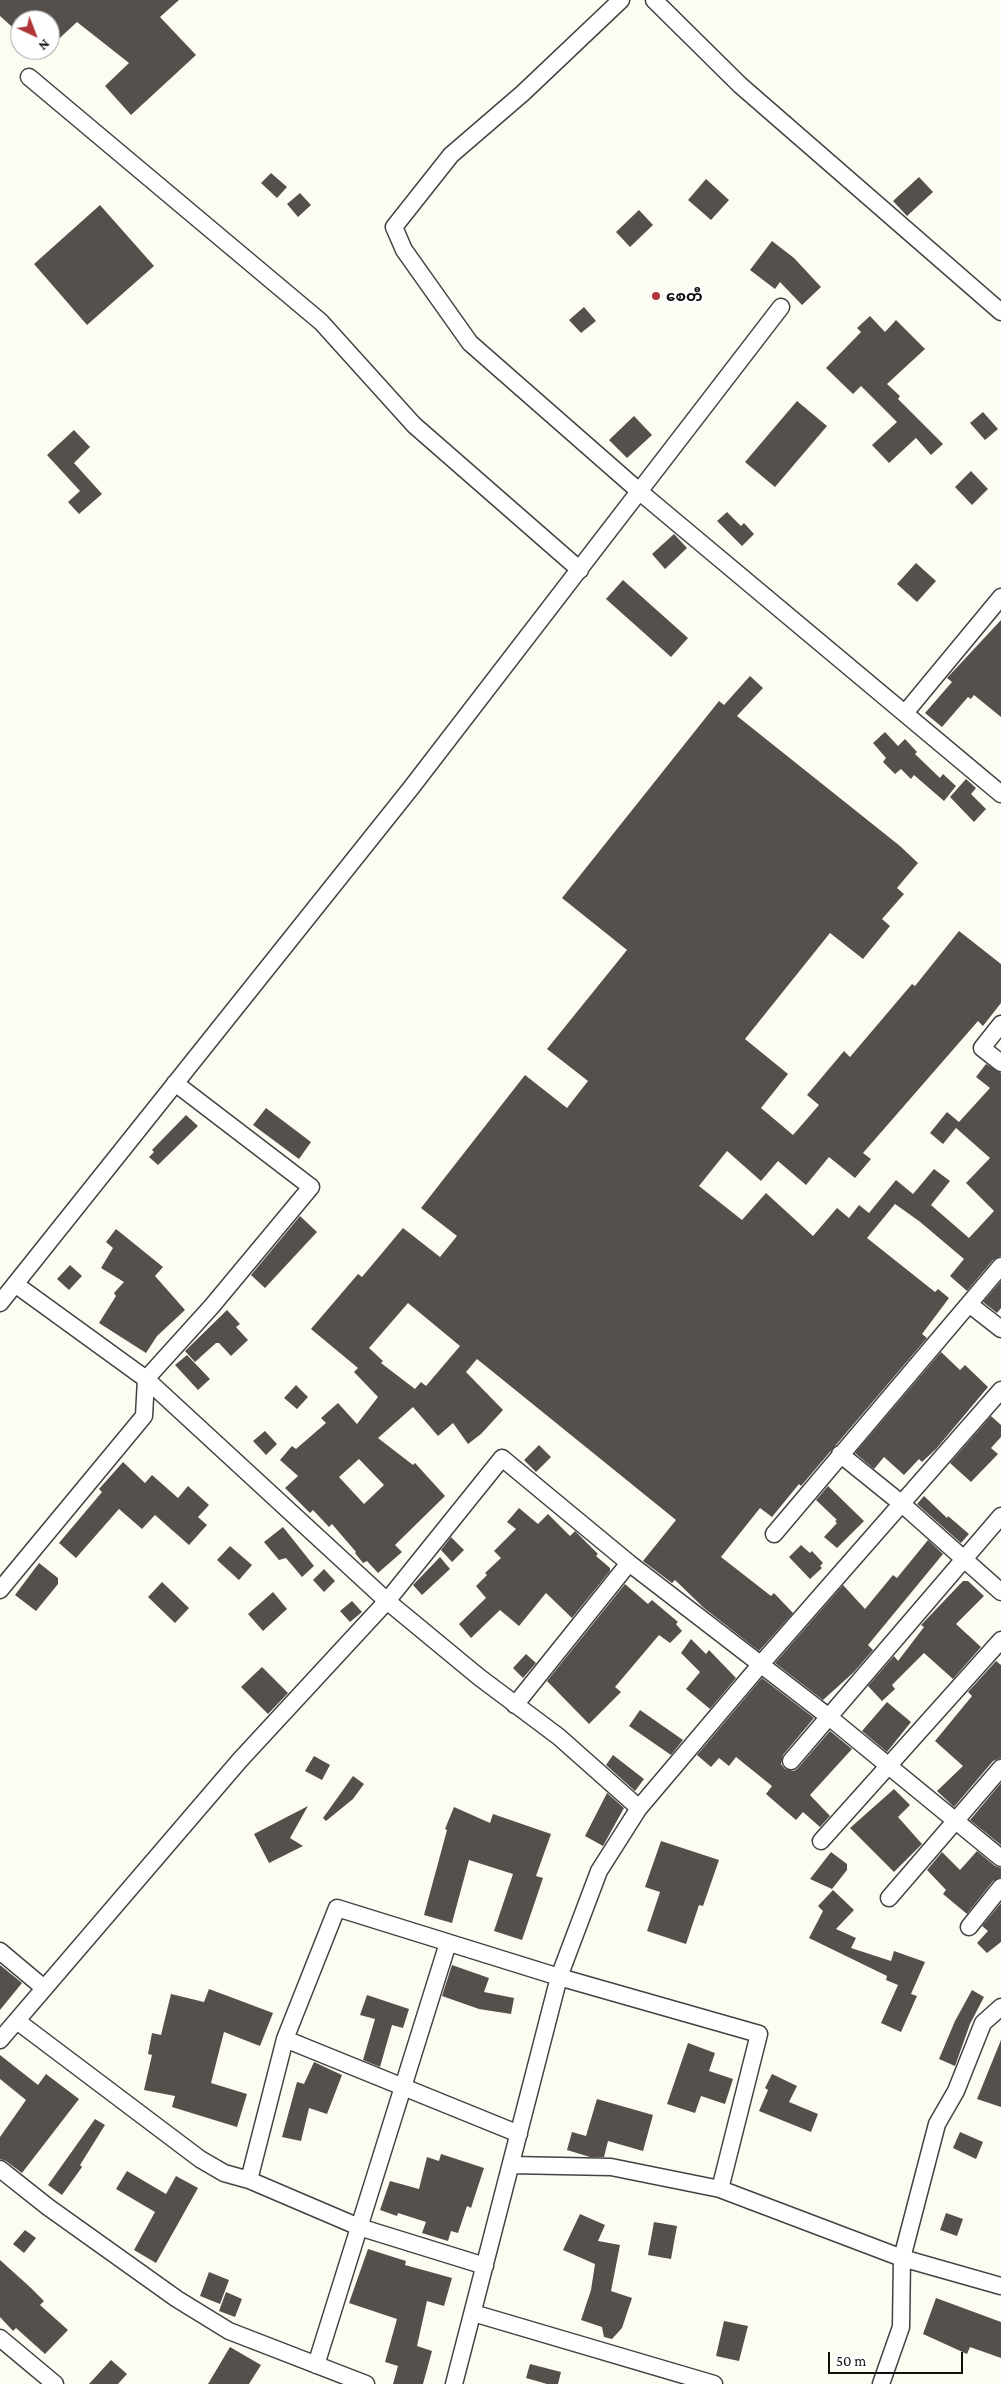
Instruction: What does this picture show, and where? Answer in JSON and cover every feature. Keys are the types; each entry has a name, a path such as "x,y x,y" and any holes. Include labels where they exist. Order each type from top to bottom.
{"street":[{"path":"621,0 523,93 451,155 394,227 404,250 470,343 640,492 1001,794"},
{"path":"654,0 740,85 1001,312"},
{"path":"29,77 321,322 414,425 580,570"},
{"path":"0,1303 411,788 781,308"},
{"path":"905,713 1001,597"},
{"path":"1001,1024 982,1048 1001,1064"},
{"path":"0,1590 144,1416 146,1379 212,1306 311,1187 175,1083"},
{"path":"774,1534 1001,1266"},
{"path":"15,1284 146,1379 386,1602 515,1705 559,1737 639,1808"},
{"path":"970,1304 1001,1329"},
{"path":"454,2384 559,1978 599,1871 639,1808 761,1664 1001,1390"},
{"path":"840,1454 902,1504 1001,1592"},
{"path":"0,2040 240,1760 386,1602 502,1458 629,1563 829,1717 1001,1858"},
{"path":"791,1761 1001,1516"},
{"path":"515,1705 629,1563"},
{"path":"821,1841 1001,1640"},
{"path":"889,1898 954,1820 1001,1768"},
{"path":"969,1927 1001,1887"},
{"path":"249,2180 285,2039 337,1908 559,1978 759,2034 720,2189"},
{"path":"316,2365 448,1943"},
{"path":"0,1951 44,1988"},
{"path":"881,2384 901,2327 902,2258 937,2124 956,2091 983,2023 1001,2007"},
{"path":"16,2021 200,2159 224,2173 249,2180 358,2227 485,2266"},
{"path":"285,2039 519,2134"},
{"path":"511,2166 611,2168 720,2189 902,2258 1001,2286"},
{"path":"0,2168 56,2213 178,2299 229,2332 366,2384"},
{"path":"473,2312 675,2378 714,2384"},
{"path":"0,2338 55,2384"}],"building":[{"path":"0,0 179,0 160,17 196,55 131,115 105,86 129,63 77,22 60,38 60,10 10,10 10,25 0,16"},
{"path":"271,173 287,187 277,198 261,183"},
{"path":"919,177 933,192 907,216 893,201"},
{"path":"706,179 729,200 711,220 688,200"},
{"path":"300,193 311,205 298,217 287,204"},
{"path":"100,205 154,266 87,325 34,264"},
{"path":"639,210 653,225 630,247 616,232"},
{"path":"772,241 794,258 821,287 802,305 780,282 775,289 750,270"},
{"path":"584,307 596,321 581,333 569,320"},
{"path":"870,316 885,332 896,320 925,349 887,384 900,396 898,399 943,444 931,455 916,438 889,463 872,445 897,422 861,386 853,394 826,368 861,332 857,328"},
{"path":"797,401 827,426 775,487 745,462"},
{"path":"983,412 998,429 985,440 970,423"},
{"path":"634,416 652,435 627,458 609,440"},
{"path":"74,430 90,447 74,463 102,494 79,514 68,502 80,491 47,455"},
{"path":"971,471 988,489 972,505 955,487"},
{"path":"727,512 741,526 744,523 754,534 742,546 717,521"},
{"path":"674,534 687,548 665,569 652,554"},
{"path":"916,563 936,581 917,602 897,584"},
{"path":"623,580 688,638 671,657 606,599"},
{"path":"1001,620 1001,717 974,695 971,699 968,697 942,727 925,713 952,682 947,678"},
{"path":"750,676 763,688 737,716 900,846 918,863 897,888 904,894 882,919 890,926 863,959 830,933 745,1039 788,1074 761,1108 793,1135 819,1105 807,1095 844,1051 850,1057 912,984 915,986 959,931 1001,964 1001,1003 983,1026 978,1021 863,1153 871,1159 855,1178 829,1157 806,1185 778,1161 761,1181 727,1151 699,1186 742,1220 766,1193 813,1236 837,1208 849,1218 859,1205 869,1213 896,1180 913,1194 934,1169 950,1181 931,1205 969,1238 994,1211 966,1183 990,1158 956,1128 943,1144 930,1133 947,1112 959,1122 990,1088 976,1077 986,1064 1001,1073 1001,1256 993,1260 967,1291 950,1276 964,1259 919,1221 895,1204 867,1238 935,1292 938,1289 949,1298 922,1334 927,1338 801,1486 799,1484 772,1517 760,1508 721,1557 771,1596 774,1593 793,1613 759,1651 704,1608 675,1580 672,1583 643,1561 676,1520 477,1359 466,1372 503,1410 481,1434 468,1444 453,1423 438,1436 413,1407 378,1438 413,1465 415,1463 445,1496 395,1545 402,1552 378,1573 367,1561 363,1563 332,1524 329,1527 313,1510 310,1513 285,1488 298,1476 280,1460 292,1446 296,1449 326,1423 321,1418 338,1403 357,1424 378,1397 354,1372 358,1368 311,1329 358,1274 362,1277 403,1228 440,1257 457,1236 421,1208 525,1075 567,1108 588,1081 547,1049 627,950 562,898 719,701 724,705","holes":["408,1303 460,1346 426,1386 421,1382 415,1389 381,1363 383,1361 369,1348","359,1459 384,1485 364,1504 339,1477"]},
{"path":"885,732 898,746 905,739 917,752 915,754 940,778 943,774 956,786 944,801 914,775 911,779 901,769 895,774 883,762 886,758 873,743"},
{"path":"966,779 976,788 971,794 986,809 974,822 950,797"},
{"path":"266,1108 311,1142 299,1159 253,1125"},
{"path":"186,1115 198,1126 158,1165 149,1157 154,1152 152,1150"},
{"path":"300,1216 317,1232 265,1288 251,1275"},
{"path":"116,1229 163,1267 155,1276 185,1310 157,1336 146,1353 99,1323 116,1296 114,1293 124,1282 101,1268 113,1248 106,1242"},
{"path":"70,1265 82,1276 69,1290 57,1279"},
{"path":"1001,1281 1001,1308 997,1313 983,1302"},
{"path":"227,1310 240,1324 236,1327 248,1340 231,1356 219,1343 216,1343 195,1362 185,1351"},
{"path":"941,1352 960,1370 965,1365 988,1387 936,1449 922,1462 919,1459 904,1475 884,1457 874,1469 855,1453"},
{"path":"187,1355 210,1379 198,1390 175,1365"},
{"path":"296,1385 308,1397 297,1409 284,1398"},
{"path":"991,1416 1001,1425 1001,1437 991,1448 998,1454 971,1482 950,1463"},
{"path":"265,1431 277,1444 266,1455 253,1441"},
{"path":"539,1445 551,1457 536,1472 524,1460"},
{"path":"123,1462 145,1483 152,1475 178,1498 188,1486 209,1505 198,1517 207,1525 189,1545 155,1515 142,1529 119,1509 76,1558 59,1543 102,1492 99,1489"},
{"path":"828,1486 864,1521 837,1548 824,1537 837,1523 835,1521 837,1520 816,1500"},
{"path":"924,1496 947,1518 948,1516 969,1534 961,1543 917,1504"},
{"path":"519,1508 538,1524 548,1514 570,1536 575,1531 598,1554 596,1556 610,1568 610,1571 572,1618 546,1593 519,1626 500,1610 471,1638 459,1624 486,1598 476,1586 487,1575 485,1573 501,1558 494,1551 516,1529 507,1522"},
{"path":"283,1527 314,1566 302,1577 286,1558 279,1560 264,1542"},
{"path":"451,1537 464,1550 452,1562 441,1550"},
{"path":"928,1540 943,1554 868,1645 873,1650 854,1672 823,1700 775,1663 843,1585 865,1609 893,1575 897,1578"},
{"path":"801,1545 810,1553 812,1551 823,1563 820,1566 822,1568 810,1579 789,1557"},
{"path":"230,1546 252,1565 239,1580 217,1560"},
{"path":"440,1557 450,1569 422,1595 413,1585"},
{"path":"39,1563 58,1578 58,1584 36,1611 15,1595"},
{"path":"324,1569 335,1581 324,1592 313,1580"},
{"path":"963,1581 968,1581 984,1596 956,1624 981,1647 953,1679 924,1653 892,1685 895,1689 882,1701 868,1686 894,1656 898,1661 924,1627 921,1625"},
{"path":"162,1582 189,1608 175,1623 148,1597"},
{"path":"625,1584 648,1604 652,1600 678,1622 676,1624 682,1631 670,1643 659,1635 615,1687 621,1692 589,1724 547,1681"},
{"path":"273,1592 287,1609 263,1631 248,1614"},
{"path":"352,1601 362,1612 350,1622 340,1611"},
{"path":"691,1639 706,1654 709,1650 736,1678 710,1709 686,1689 700,1672 681,1653"},
{"path":"526,1654 536,1663 523,1678 513,1668"},
{"path":"996,1661 1001,1665 1001,1758 993,1761 954,1807 937,1791 963,1766 935,1741 972,1696 968,1692"},
{"path":"262,1667 288,1693 268,1714 241,1687"},
{"path":"762,1678 814,1718 783,1755 781,1764 785,1769 794,1771 798,1768 830,1731 852,1749 810,1795 830,1816 820,1827 803,1812 796,1820 766,1794 772,1786 736,1757 729,1766 719,1758 711,1767 697,1755"},
{"path":"887,1702 911,1722 887,1752 862,1731"},
{"path":"640,1710 683,1740 671,1755 629,1726"},
{"path":"613,1755 644,1779 635,1791 606,1765"},
{"path":"314,1756 330,1765 322,1780 305,1771"},
{"path":"353,1776 364,1784 353,1799 326,1821 323,1818"},
{"path":"1001,1783 1001,1845 970,1820"},
{"path":"894,1789 910,1805 898,1817 922,1844 894,1872 850,1828"},
{"path":"607,1793 624,1808 603,1846 585,1836"},
{"path":"308,1806 290,1838 303,1846 269,1863 254,1834"},
{"path":"454,1807 490,1823 493,1814 551,1834 536,1876 543,1878 522,1940 494,1931 513,1874 469,1860 452,1923 424,1915 447,1830 445,1829"},
{"path":"661,1841 719,1860 703,1906 699,1905 686,1944 647,1931 660,1892 645,1887"},
{"path":"977,1851 995,1866 1001,1868 1001,1877 993,1881 967,1914 943,1894 946,1890 927,1870 942,1852 960,1870"},
{"path":"831,1852 847,1864 847,1870 832,1889 810,1879"},
{"path":"833,1890 854,1910 836,1929 856,1938 851,1948 891,1961 894,1951 925,1962 911,1994 917,1996 901,2032 881,2023 898,1985 886,1980 887,1976 809,1938 823,1911 818,1906"},
{"path":"1001,1903 1001,1942 987,1953 977,1943 988,1931 982,1926"},
{"path":"0,1965 22,1983 0,2010"},
{"path":"452,1965 489,1978 484,1992 514,1998 511,2014 479,2009 442,1996"},
{"path":"209,1989 273,2013 260,2046 224,2032 211,2083 247,2094 237,2127 172,2107 175,2096 144,2090 152,2055 148,2054 152,2033 161,2035 171,1994 204,2002"},
{"path":"972,1990 984,1997 970,2024 955,2066 939,2059 955,2021"},
{"path":"367,1995 409,2009 403,2028 392,2025 380,2067 363,2060 375,2019 360,2015"},
{"path":"1001,2040 1001,2107 977,2099"},
{"path":"688,2043 715,2053 709,2071 733,2079 725,2104 701,2096 695,2113 667,2104"},
{"path":"0,2055 38,2085 46,2074 79,2099 22,2173 6,2161 0,2159 0,2137 26,2100 0,2079"},
{"path":"314,2062 342,2075 327,2114 309,2108 301,2141 282,2137 297,2082 304,2084"},
{"path":"772,2074 797,2086 789,2102 818,2114 811,2132 759,2111 768,2090 765,2088"},
{"path":"597,2099 653,2115 643,2151 608,2141 604,2157 590,2157 567,2150 572,2132 586,2136"},
{"path":"95,2119 105,2125 80,2165 82,2167 62,2195 48,2185"},
{"path":"960,2132 983,2142 976,2159 953,2148"},
{"path":"441,2154 484,2168 471,2208 467,2206 458,2233 451,2231 448,2241 422,2233 426,2222 398,2213 397,2216 380,2210 390,2181 419,2189 427,2157 439,2161"},
{"path":"127,2171 166,2194 176,2176 198,2188 156,2263 134,2250 155,2212 116,2189"},
{"path":"946,2213 963,2219 957,2236 940,2230"},
{"path":"580,2214 605,2225 598,2241 620,2245 611,2291 632,2298 622,2328 612,2339 604,2337 602,2327 581,2320 591,2290 595,2264 563,2250"},
{"path":"654,2222 677,2226 671,2259 648,2255"},
{"path":"25,2230 36,2238 24,2253 13,2244"},
{"path":"368,2249 406,2261 405,2265 452,2278 444,2306 427,2301 417,2346 432,2351 423,2384 393,2384 398,2366 385,2362 397,2319 349,2303"},
{"path":"0,2260 44,2301 40,2305 68,2330 45,2354 16,2328 13,2331 0,2317"},
{"path":"209,2272 229,2280 220,2304 200,2296"},
{"path":"226,2292 242,2299 235,2317 219,2311"},
{"path":"936,2298 1001,2322 1001,2358 970,2347 967,2354 923,2334"},
{"path":"724,2321 748,2326 739,2361 716,2356"},
{"path":"230,2347 261,2365 249,2384 208,2384"},
{"path":"111,2360 127,2374 118,2384 89,2384"},
{"path":"530,2364 561,2372 558,2384 547,2384 526,2378"}],"place":[{"name":"စေတီ","path":"656,296"}]}
